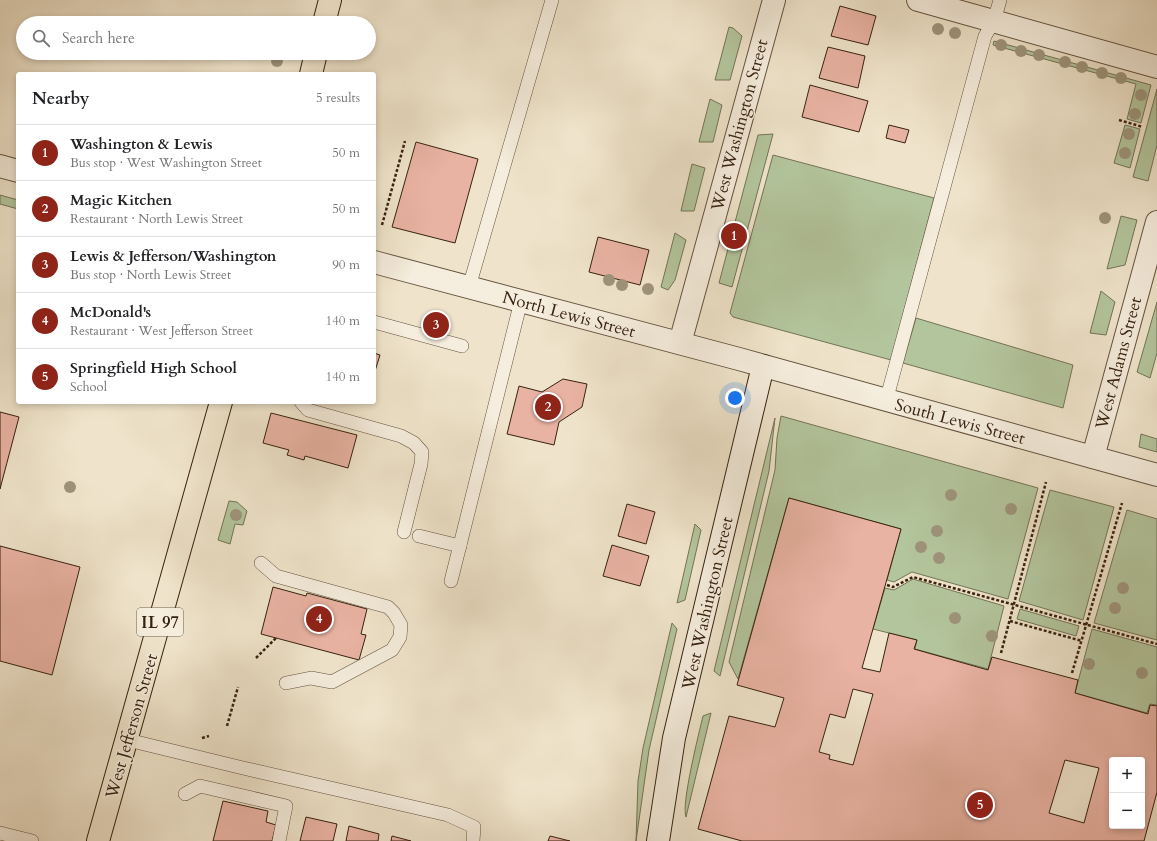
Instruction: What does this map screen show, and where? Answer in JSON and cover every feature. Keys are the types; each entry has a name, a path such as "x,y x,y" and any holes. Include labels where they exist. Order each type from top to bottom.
{"main road":[{"path":"326,16 330,0"},
{"path":"311,72 314,60"},
{"name":"West Jefferson Street","path":"98,841 128,740 220,404"}],"street":[{"name":"West Washington Street","path":"680,343 774,0"},
{"path":"918,0 1157,67"},
{"path":"0,166 16,170"},
{"name":"West Adams Street","path":"1093,457 1157,222"},
{"name":"North Lewis Street","path":"376,263 763,366"},
{"name":"West Washington Street","path":"658,841 674,738 763,366"},
{"name":"South Lewis Street","path":"763,366 1157,475"}],"lane":[{"path":"469,288 552,0"},
{"path":"886,400 985,36 994,21 1000,0"},
{"path":"451,581 521,301"},
{"path":"376,323 462,346"},
{"path":"303,404 308,410 401,436 414,443 422,452 421,464 404,532"},
{"path":"419,536 460,546"},
{"path":"261,563 276,576 388,607 394,613 401,625 400,637 392,650 332,682 311,678 286,683"},
{"path":"128,740 448,815 474,827 473,841"},
{"path":"185,794 200,786 286,806 279,841"},
{"path":"0,833 32,841"}],"path":[{"path":"1119,120 1143,127"},
{"path":"382,225 405,141"},
{"path":"1001,653 1046,482"},
{"path":"1072,673 1122,503"},
{"path":"888,585 893,587 913,577 1157,644"},
{"path":"1010,621 1082,641"},
{"path":"256,658 276,638"},
{"path":"227,726 238,687"}],"green space":[{"path":"729,27 733,28 742,36 730,80 715,80"},
{"path":"994,41 1151,85 1141,123 1127,119 1136,84 993,45"},
{"path":"1157,89 1157,145 1148,181 1133,177"},
{"path":"710,99 722,105 713,142 699,142"},
{"path":"1125,125 1140,129 1130,168 1114,163"},
{"path":"773,134 732,287 719,283 758,135"},
{"path":"773,155 934,198 891,360 733,317 730,313"},
{"path":"692,164 705,168 694,211 681,211"},
{"path":"0,195 16,199 16,208 0,204"},
{"path":"1121,216 1137,220 1125,265 1107,269"},
{"path":"675,233 686,240 675,280 668,290 661,287"},
{"path":"1101,291 1115,302 1106,335 1090,333"},
{"path":"1157,302 1157,353 1150,378 1137,372"},
{"path":"916,318 1073,365 1063,408 903,363"},
{"path":"781,416 1038,488 1008,599 912,572 894,582 887,580 901,529 789,498 738,679 729,662 775,470 777,438"},
{"path":"775,418 769,471 720,676 714,671"},
{"path":"1141,434 1157,439 1157,452 1139,447"},
{"path":"1050,490 1114,507 1083,620 1019,601"},
{"path":"229,501 237,502 247,511 243,525 235,524 230,544 218,540"},
{"path":"1127,510 1157,519 1157,640 1094,623"},
{"path":"695,524 701,530 685,600 677,603"},
{"path":"913,579 1004,606 988,669 915,649 917,640 873,629 885,588 894,590"},
{"path":"1020,609 1079,626 1076,636 1017,619"},
{"path":"672,623 677,629 649,750 636,841 638,781 643,748"},
{"path":"1092,629 1157,647 1157,705 1150,704 1147,713 1075,693"},
{"path":"711,713 686,817 685,810 688,784 703,716"}],"building":[{"path":"840,6 876,16 868,45 831,36"},
{"path":"828,47 865,56 858,88 819,78"},
{"path":"810,85 868,101 859,132 802,117"},
{"path":"889,125 909,130 905,143 886,138"},
{"path":"416,142 478,159 455,243 392,227"},
{"path":"598,237 649,250 640,285 589,272"},
{"path":"376,354 380,355 376,368"},
{"path":"563,379 587,384 582,407 559,422 554,445 507,434 519,386 542,392"},
{"path":"0,412 19,417 0,489"},
{"path":"271,413 357,435 348,468 305,456 304,460 287,455 289,450 263,443"},
{"path":"789,498 901,529 862,668 880,672 889,633 917,640 914,649 988,670 992,657 1078,680 1075,693 1148,714 1150,705 1157,706 1157,792 1144,841 742,841 698,829 729,716 775,727 784,698 737,685","holes":["853,689 873,694 853,765 829,759 830,755 819,752 830,714 845,718","1065,760 1099,768 1084,823 1049,813"]},
{"path":"627,504 655,512 646,544 618,536"},
{"path":"612,545 649,556 640,586 603,576"},
{"path":"0,546 80,567 52,675 0,661"},
{"path":"273,587 306,596 307,593 367,609 361,634 366,635 359,660 261,634"},
{"path":"223,801 268,811 266,822 276,825 272,841 213,841"},
{"path":"306,817 337,824 333,841 300,841"},
{"path":"349,826 379,834 378,841 346,841"},
{"path":"392,836 411,841 391,841"},
{"path":"550,836 570,841 548,841"}],"place":[{"name":"Washington & Lewis","path":"734,236"},
{"name":"Lewis & Jefferson/Washington","path":"436,325"},
{"name":"Magic Kitchen","path":"548,407"},
{"name":"McDonald's","path":"319,619"},
{"name":"Springfield High School","path":"980,805"}]}
